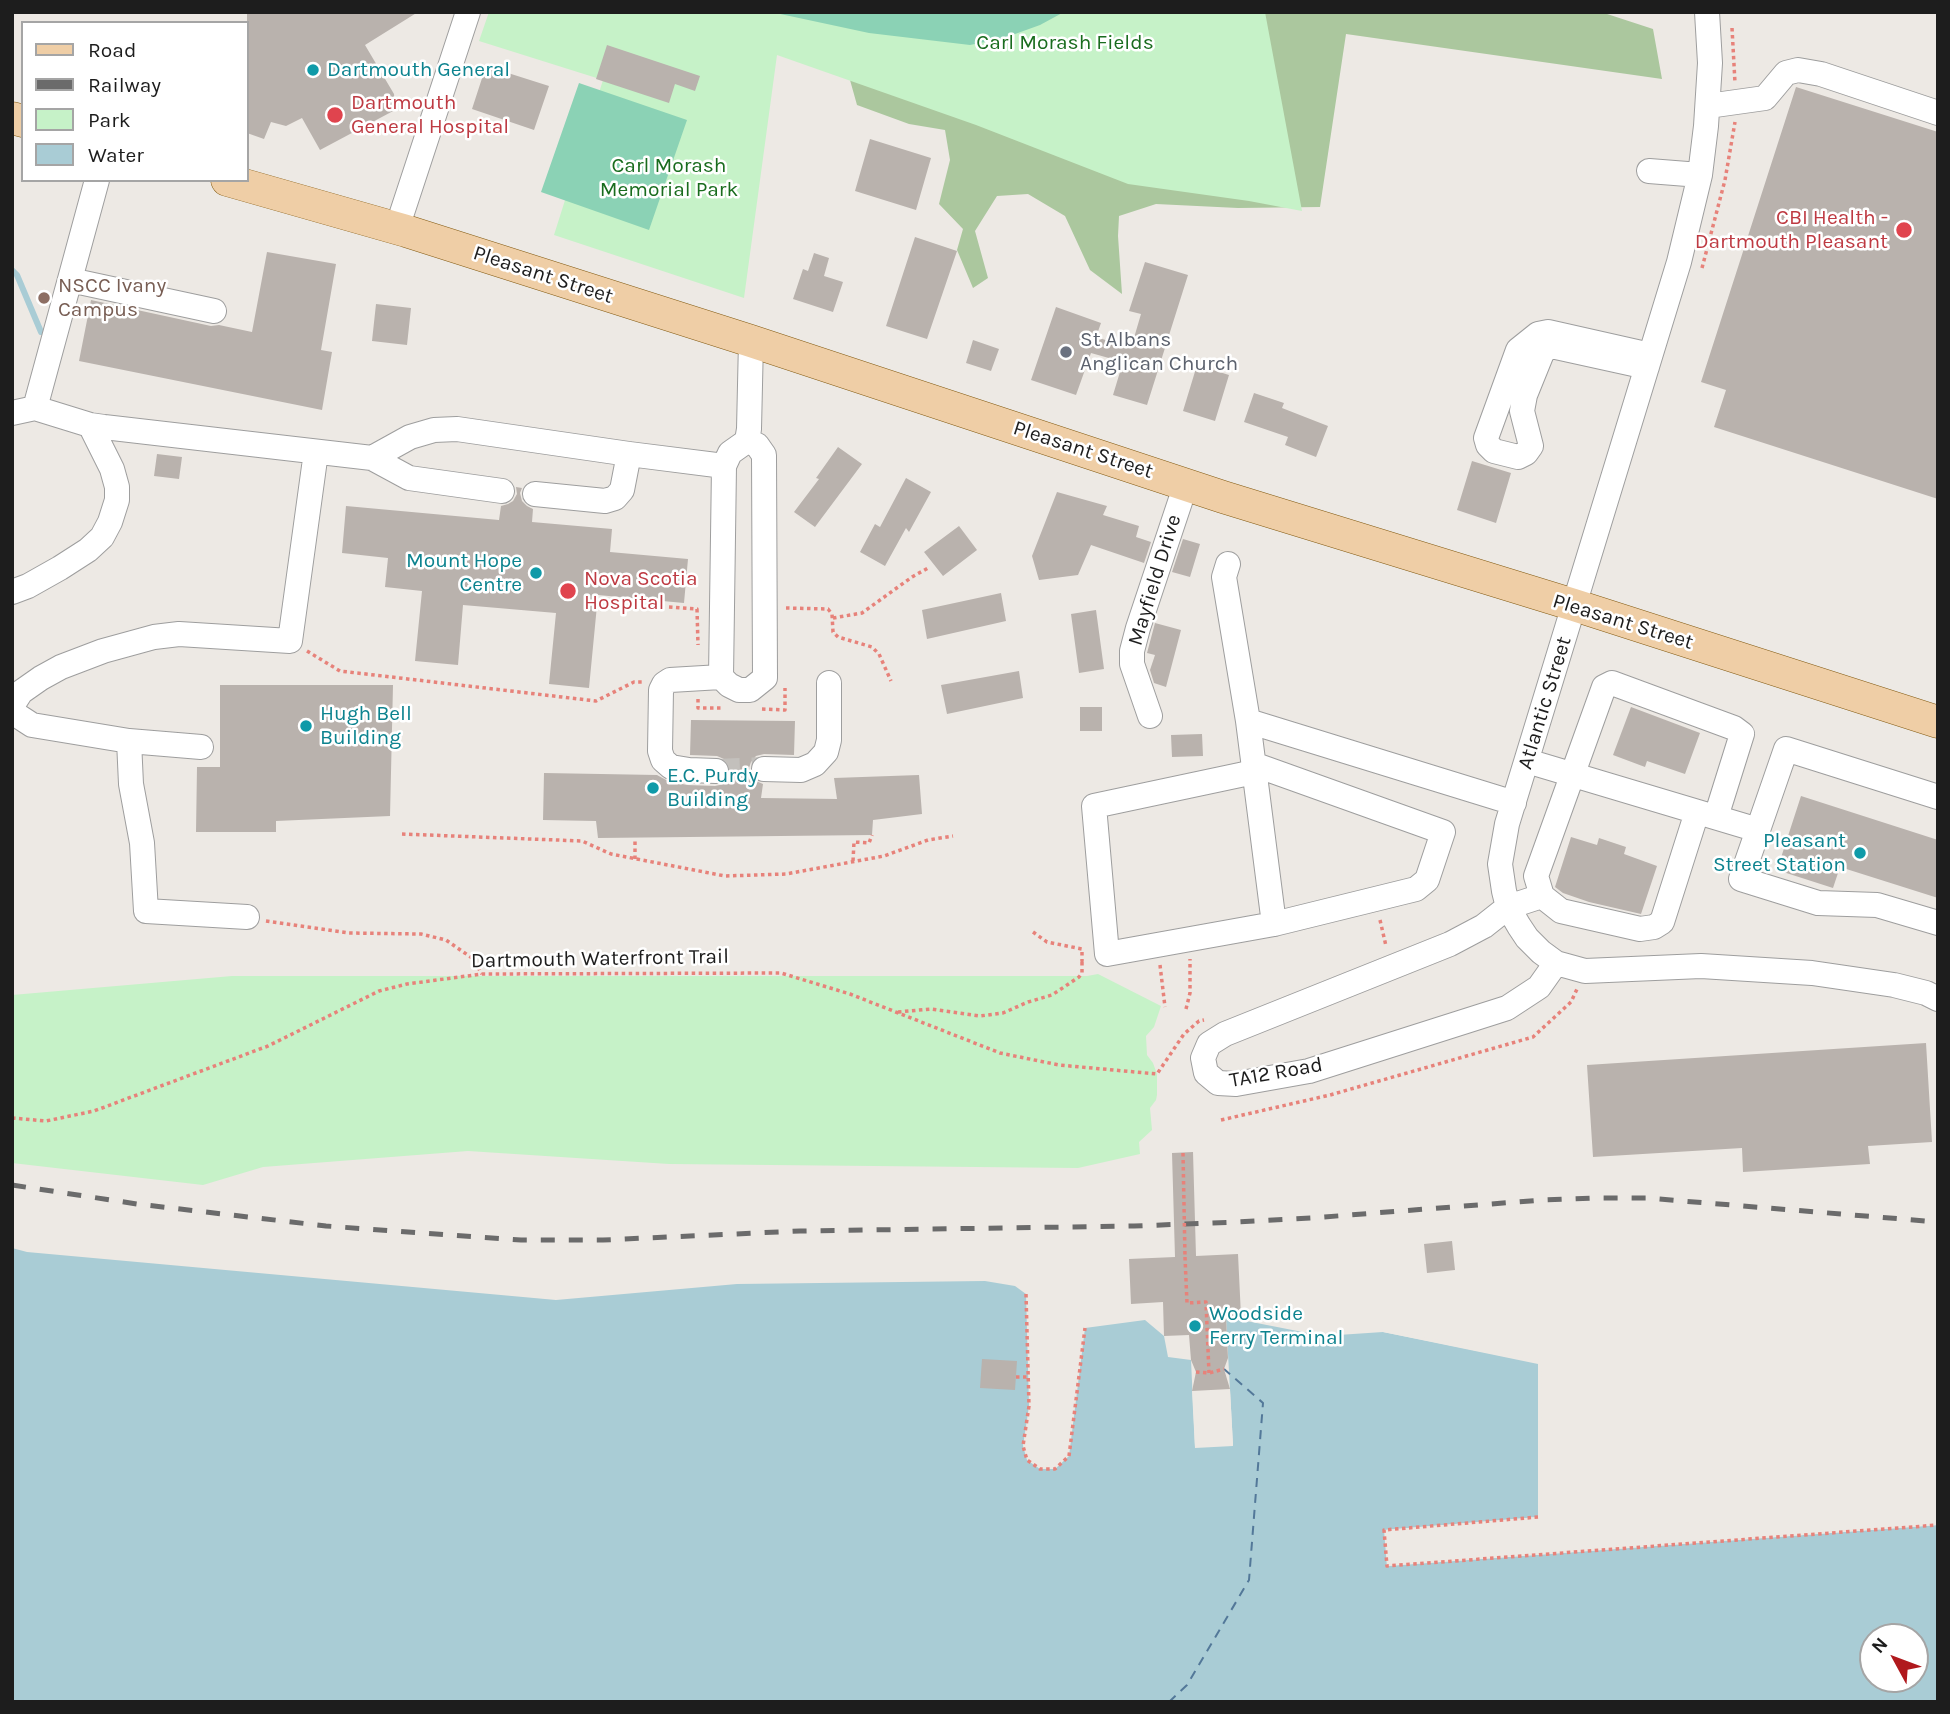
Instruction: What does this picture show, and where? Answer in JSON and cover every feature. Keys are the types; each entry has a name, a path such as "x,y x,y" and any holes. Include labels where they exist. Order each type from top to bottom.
{"main road":[{"name":"Pleasant Street","path":"234,182 397,228 751,341 1223,497 1574,605 1938,722"}],"street":[{"path":"397,228 468,12"},
{"name":"Atlantic Street","path":"1707,12 1710,63 1700,175 1679,262 1507,824 1500,864 1508,907 1527,938 1541,952 1556,963 1586,971 1701,966 1812,973 1894,985 1938,999"},
{"path":"1708,106 1765,97 1786,73 1798,70 1821,74 1938,113"},
{"path":"1648,171 1700,175"},
{"path":"96,182 70,280 24,411 90,425 372,458 409,478 502,491"},
{"path":"70,280 214,311"},
{"path":"1548,332 1649,361 1548,347 1542,353 1525,395 1522,411 1531,446 1526,453 1518,457 1494,451 1488,445 1486,438 1518,350 1538,334 1548,332"},
{"path":"747,441 757,445 764,455 765,678 750,690 738,690 721,677 724,466 730,453 747,441 751,341"},
{"path":"12,592 28,586 88,550 102,537 110,522 117,500 117,487 112,469 90,425"},
{"path":"372,458 410,437 434,430 457,429 724,466"},
{"path":"12,706 21,692 61,667 103,651 154,637 179,634 290,641 316,452"},
{"path":"535,494 605,502 615,498 622,490 629,454"},
{"name":"Mayfield Drive","path":"1150,716 1132,664 1132,651 1186,484"},
{"path":"1228,564 1224,578 1248,721 1275,924"},
{"path":"716,771 680,768 663,760 660,751 661,690 670,680 721,677"},
{"path":"764,769 801,770 815,764 827,752 830,683"},
{"path":"1612,683 1734,728 1742,734 1707,815 1662,922 1654,927 1640,929 1561,911 1542,896 1536,876 1604,687 1612,683"},
{"path":"12,712 32,724 129,741 201,747"},
{"path":"1248,721 1514,803"},
{"path":"129,741 131,784 142,843 146,911 247,917"},
{"path":"1938,797 1786,749 1741,879 1818,903 1877,905 1938,923"},
{"path":"1527,761 1758,830"},
{"path":"1254,768 1443,832 1427,880 1416,889 1375,899 1275,924 1107,954 1094,806 1254,768"},
{"path":"1508,907 1542,896"},
{"name":"TA12 Road","path":"1508,907 1484,926 1450,944 1225,1034 1209,1044 1203,1058 1206,1073 1218,1083 1236,1084 1309,1071 1507,1008 1539,987 1556,963"}],"path":[{"path":"833,618 862,613 928,568"},
{"path":"786,608 828,608 833,618 833,632 838,637 872,647 880,654 891,681"},
{"path":"290,641 340,671 596,701 634,682 664,684"},
{"path":"402,834 582,841 611,854 725,876 786,874 884,856 928,840 953,836"},
{"path":"853,861 853,842 869,843 872,835"},
{"path":"635,838 635,859"},
{"path":"1375,899 1387,948"},
{"path":"247,917 349,933 421,934 446,940 472,958 482,974"},
{"path":"1033,932 1047,942 1082,949"},
{"path":"1186,1009 1190,993 1191,939"},
{"path":"1159,945 1165,1007"},
{"path":"896,1012 931,1009 980,1016 1003,1013 1052,995 1079,977 1082,973 1082,961"},
{"path":"1221,1120 1330,1095 1533,1037 1571,1002 1586,971"},
{"name":"Dartmouth Waterfront Trail","path":"12,1118 46,1121 94,1111 268,1046 380,992 407,984 482,974 781,973 850,994 1000,1053 1059,1065 1157,1074 1184,1034 1199,1021 1207,1020"},
{"path":"1183,1153 1187,1303 1206,1302 1209,1373"},
{"path":"1026,1294 1030,1406 1023,1446 1027,1461 1040,1469 1055,1469 1069,1456 1085,1328"},
{"path":"1196,1372 1224,1370"},
{"path":"1016,1377 1029,1377"},
{"path":"1538,1517 1384,1530 1387,1566 1938,1525"}],"green space":[{"name":"Carl Morash Memorial Park","path":"489,12 1265,12 1302,211 1128,184 976,125 777,55 744,298 554,235 603,80 479,41"},
{"path":"771,12 1064,12 1040,25 1004,38 970,45 869,33"},
{"name":"Carl Morash Fields","path":"1189,12 1601,12 1653,29 1662,79 1346,34 1320,207 1238,208 1156,204 1119,216 1122,294 1090,270 1065,216 1028,194 997,196 975,231 988,278 973,288 957,250 963,229 939,204 950,160 945,130 909,124 857,105 850,80"},
{"path":"579,83 687,120 649,230 541,192"},
{"path":"1098,974 1161,1006 1154,1027 1146,1036 1147,1055 1157,1074 1157,1095 1150,1108 1152,1130 1139,1142 1140,1154 1078,1168 669,1164 468,1151 263,1167 203,1185 12,1163 12,995 232,976"}],"water":[{"path":"12,1248 27,1252 556,1300 737,1284 985,1281 1015,1286 1026,1294 1029,1406 1023,1446 1027,1460 1040,1469 1055,1469 1069,1456 1085,1328 1145,1320 1164,1336 1168,1357 1191,1360 1195,1447 1233,1445 1226,1317 1323,1336 1383,1332 1538,1363 1538,1517 1385,1530 1387,1566 1938,1525 1938,1702 12,1702"}],"pier":[{"path":"1382,1329 1539,1360 1542,1363 1541,1519 1388,1533 1390,1563 1937,1521 1938,1525 1387,1566 1384,1530 1538,1517 1538,1364 1383,1332"},
{"path":"1226,1375 1230,1389 1233,1446 1195,1448 1192,1391 1195,1376 1199,1444 1229,1442"}],"building":[{"name":"Dartmouth General","path":"247,12 418,12 365,45 394,94 395,110 320,150 302,118 286,126 271,122 264,139 248,133"},
{"path":"607,45 700,76 695,91 675,84 669,103 596,79"},
{"path":"486,66 549,86 534,130 472,109"},
{"path":"1796,87 1938,132 1938,499 1714,427 1726,390 1701,382"},
{"path":"870,139 931,158 916,210 855,191"},
{"path":"915,237 957,251 927,339 886,326"},
{"path":"267,252 336,264 321,350 332,352 322,410 79,361 91,300 211,326 219,325 252,332"},
{"path":"814,253 829,258 824,276 843,282 833,312 793,299 803,269 808,271"},
{"path":"1145,262 1188,275 1147,405 1113,395 1123,362 1091,353 1076,395 1031,380 1056,307 1101,323 1096,337 1131,348 1141,314 1129,311"},
{"path":"376,304 411,308 407,345 372,341"},
{"path":"973,340 999,349 991,371 966,363"},
{"path":"1197,365 1229,375 1215,421 1183,411"},
{"path":"1254,393 1284,403 1282,408 1328,426 1316,457 1285,445 1288,437 1244,422"},
{"path":"838,447 862,464 815,527 794,512 819,479 816,478"},
{"path":"157,454 182,457 179,479 154,476"},
{"path":"1472,461 1511,473 1496,523 1457,510"},
{"path":"906,478 931,492 909,532 906,528 885,566 860,552 875,524 880,527"},
{"name":"Mount Hope Centre","path":"516,487 522,488 522,501 533,509 532,522 612,529 610,552 688,559 684,603 598,595 589,688 549,684 556,613 463,605 458,665 415,661 422,591 385,587 388,558 342,553 346,506 499,520 501,506 513,501 517,494"},
{"path":"1057,492 1107,506 1103,515 1139,526 1136,537 1151,542 1144,563 1091,545 1078,575 1039,580 1032,556"},
{"path":"959,526 977,550 943,576 924,552"},
{"path":"1183,539 1200,544 1190,577 1172,572"},
{"path":"1001,593 1006,621 927,639 922,610"},
{"path":"1096,610 1104,669 1079,673 1071,614"},
{"path":"1155,623 1181,630 1166,687 1154,683 1150,670 1155,655 1147,653"},
{"path":"1019,671 1023,698 947,714 941,685"},
{"name":"Hugh Bell Building","path":"220,685 393,685 390,816 276,821 276,832 196,832 197,767 220,767"},
{"path":"1080,707 1102,707 1102,731 1080,731"},
{"path":"1631,707 1700,733 1685,774 1647,761 1645,767 1613,755"},
{"name":"E.C. Purdy Building","path":"691,720 795,721 794,755 764,754 756,756 751,762 751,775 763,784 761,798 837,799 834,778 919,775 922,814 873,820 872,835 598,838 596,821 543,820 544,773 657,775 668,781 687,785 724,784 731,771 724,759 717,756 690,755"},
{"path":"1202,734 1203,756 1172,757 1171,735"},
{"name":"Pleasant Street Station","path":"1801,796 1938,840 1938,898 1840,867 1833,888 1777,870"},
{"path":"1571,837 1597,845 1599,838 1626,847 1624,854 1657,866 1641,914 1589,902 1563,893 1555,887"},
{"path":"1926,1043 1932,1142 1868,1146 1870,1164 1743,1172 1742,1148 1593,1157 1587,1065"},
{"name":"Woodside Ferry Terminal","path":"1193,1152 1196,1256 1238,1254 1241,1316 1226,1317 1228,1358 1224,1369 1230,1389 1192,1391 1196,1372 1191,1360 1189,1335 1164,1336 1163,1302 1131,1304 1129,1259 1175,1257 1172,1153"},
{"path":"1452,1241 1455,1270 1427,1273 1424,1244"},
{"path":"982,1359 1017,1361 1015,1390 980,1388"}],"waterway":[{"path":"12,270 17,275 41,332"}],"ferry route":[{"path":"1169,1702 1187,1685 1249,1580 1263,1403 1224,1369"}],"tunnel":[{"path":"716,771 764,769"}],"railway":[{"path":"12,1185 137,1204 326,1226 521,1240 1238,1222 1593,1198 1646,1198 1938,1222"}],"place":[{"name":"Dartmouth General","path":"313,70"},
{"name":"Dartmouth General Hospital","path":"335,115"},
{"name":"CBI Health - Dartmouth Pleasant","path":"1904,230"},
{"name":"NSCC Ivany Campus","path":"44,298"},
{"name":"St Albans Anglican Church","path":"1066,352"},
{"name":"Mount Hope Centre","path":"536,573"},
{"name":"Nova Scotia Hospital","path":"568,591"},
{"name":"Hugh Bell Building","path":"306,726"},
{"name":"E.C. Purdy Building","path":"653,788"},
{"name":"Pleasant Street Station","path":"1860,853"},
{"name":"Woodside Ferry Terminal","path":"1195,1326"}]}
